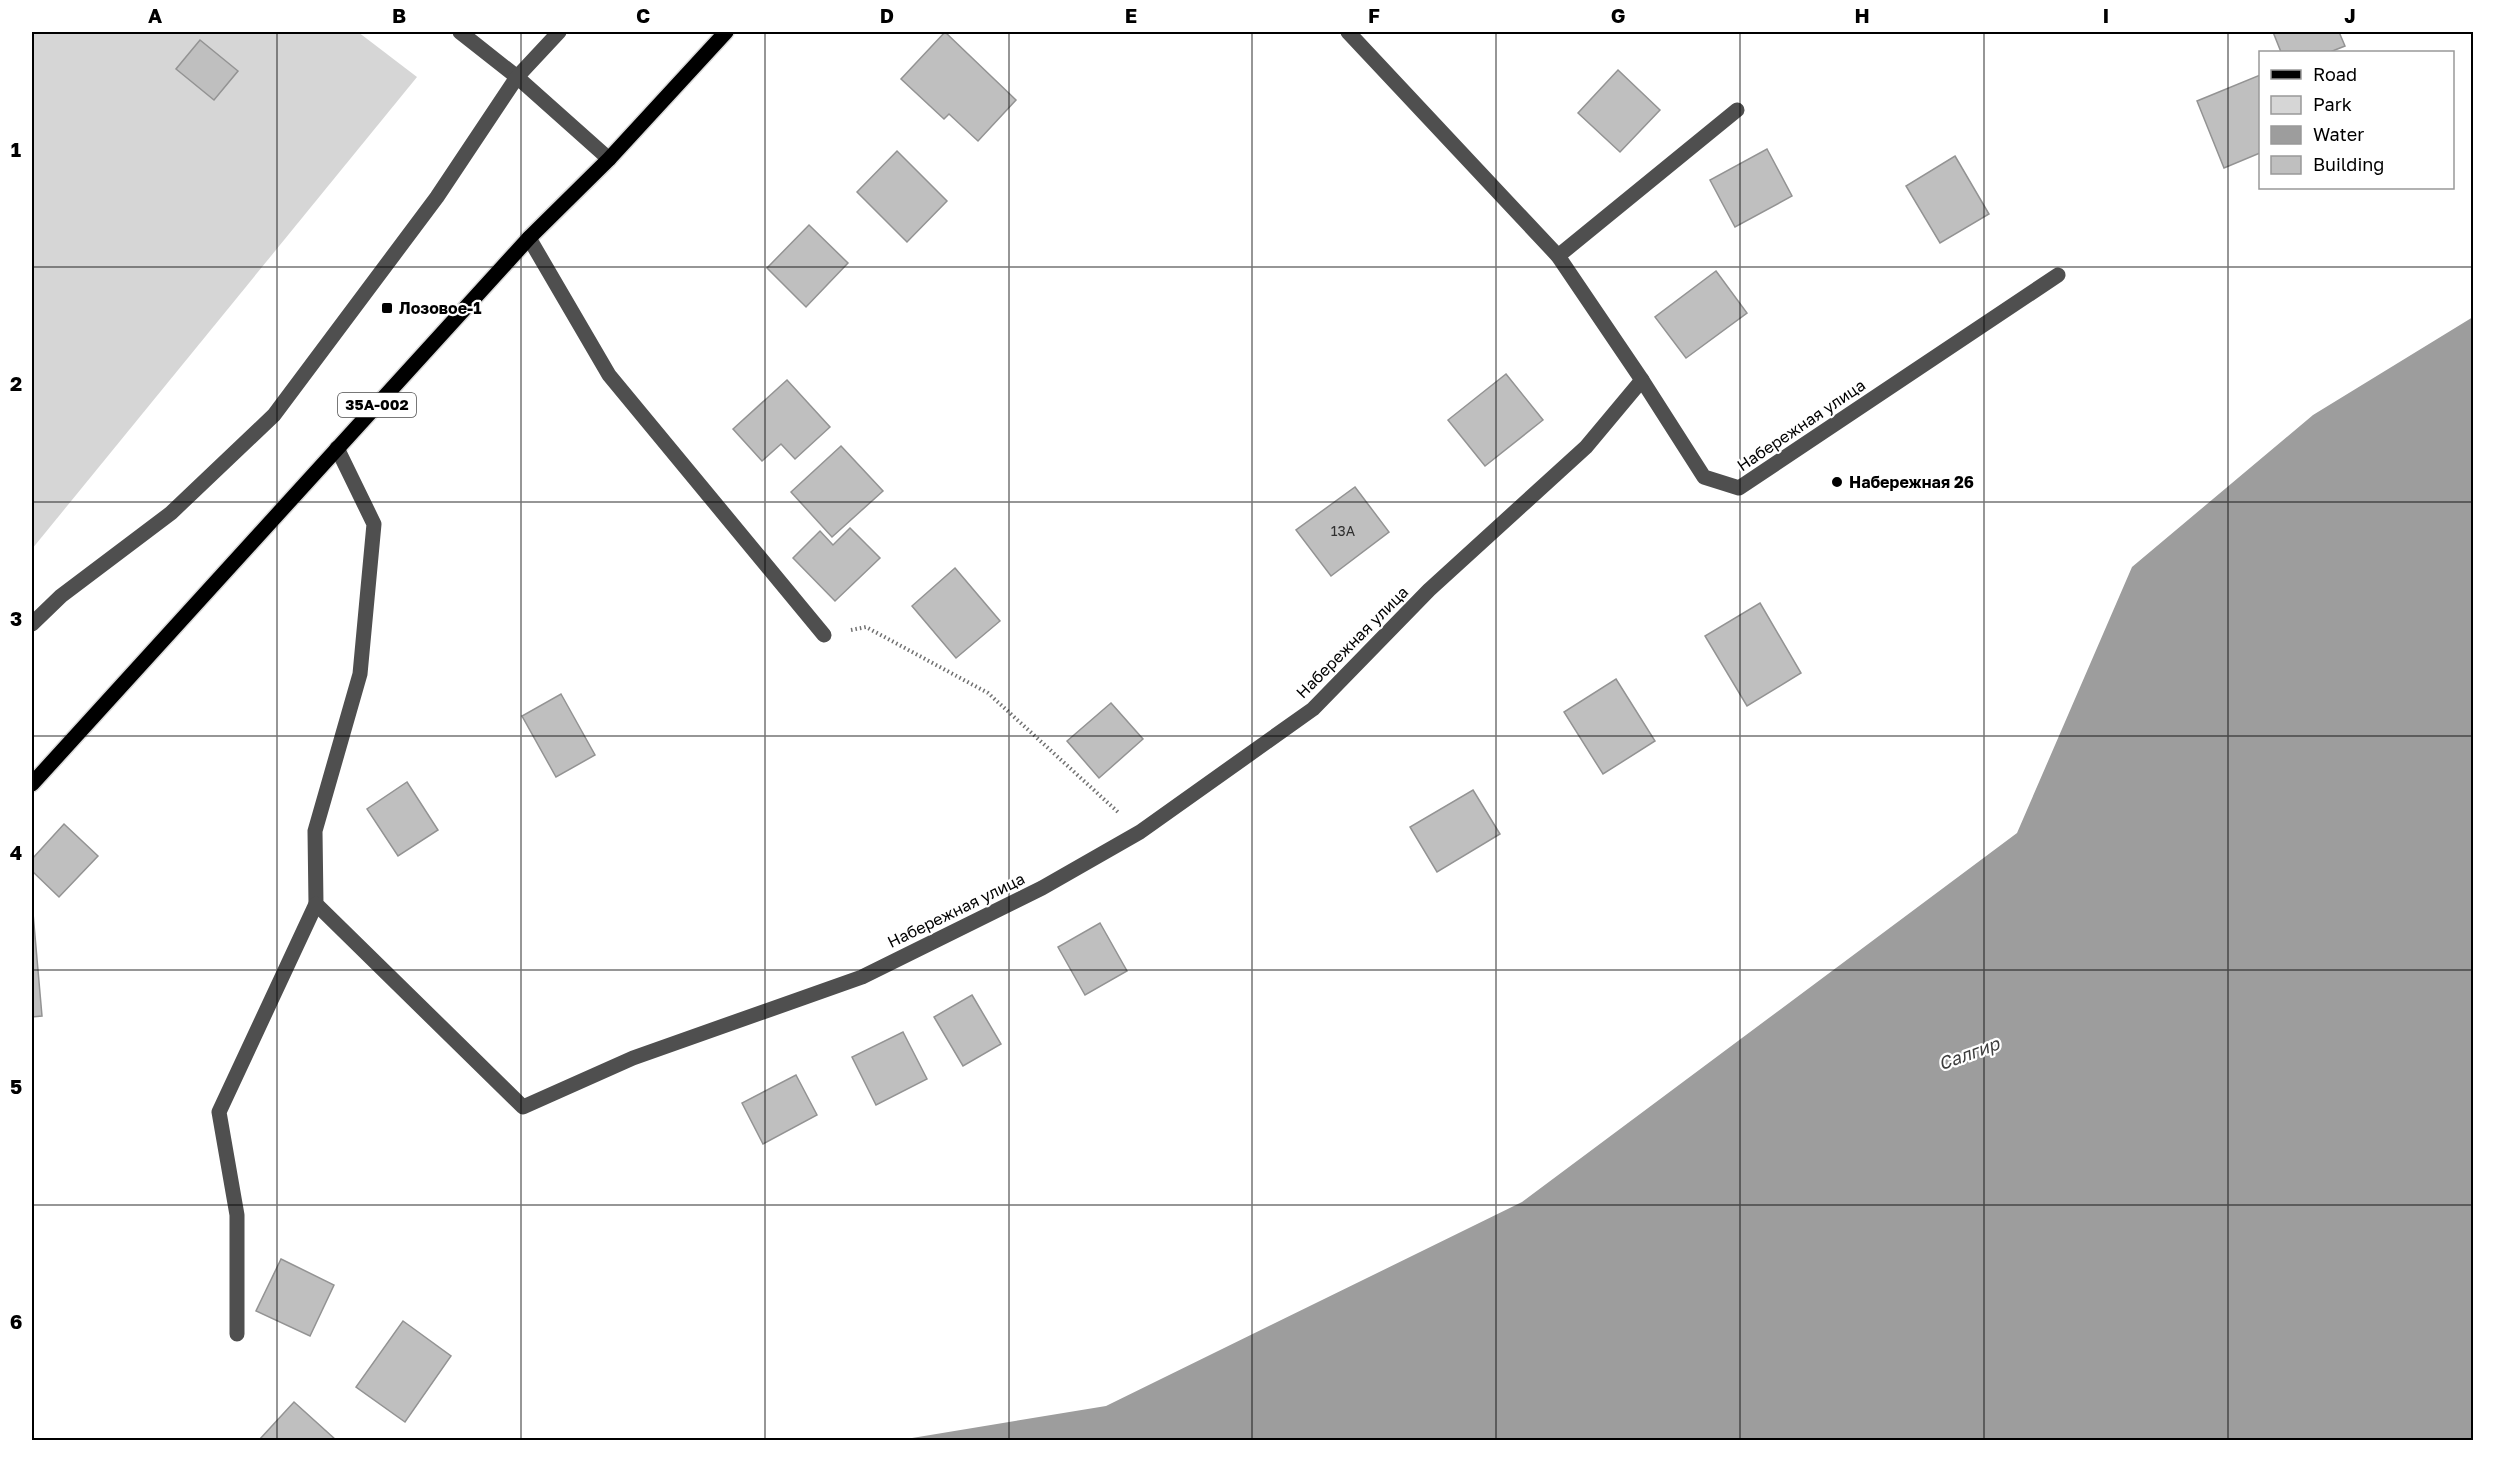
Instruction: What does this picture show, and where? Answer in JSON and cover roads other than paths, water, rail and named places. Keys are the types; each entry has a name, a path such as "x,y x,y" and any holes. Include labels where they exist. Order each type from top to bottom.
{"main road":[{"name":"35А-002","path":"32,784 530,238 609,159 726,32"}],"street":[{"path":"460,32 518,77 609,159"},
{"path":"32,624 61,596 171,513 274,415 437,197 518,77 559,32"},
{"path":"1348,32 1558,256 1642,380"},
{"path":"1558,256 1737,110"},
{"path":"530,238 609,375 824,635"},
{"name":"Набережная улица","path":"316,904 523,1107 633,1058 862,977 1042,888 1140,832 1313,709 1429,590 1586,447 1642,380 1704,477 1739,488 2058,275"},
{"path":"237,1334 237,1215 219,1112 316,904 315,831 360,674 374,524 337,448"}],"water":[{"name":"Салгир","path":"2473,317 2473,1440 900,1440 1106,1406 1522,1202 2017,833 2132,567 2313,415"}],"place":[{"name":"Лозовое-1","path":"387,308"},
{"name":"Набережная 26","path":"1837,482"}]}
